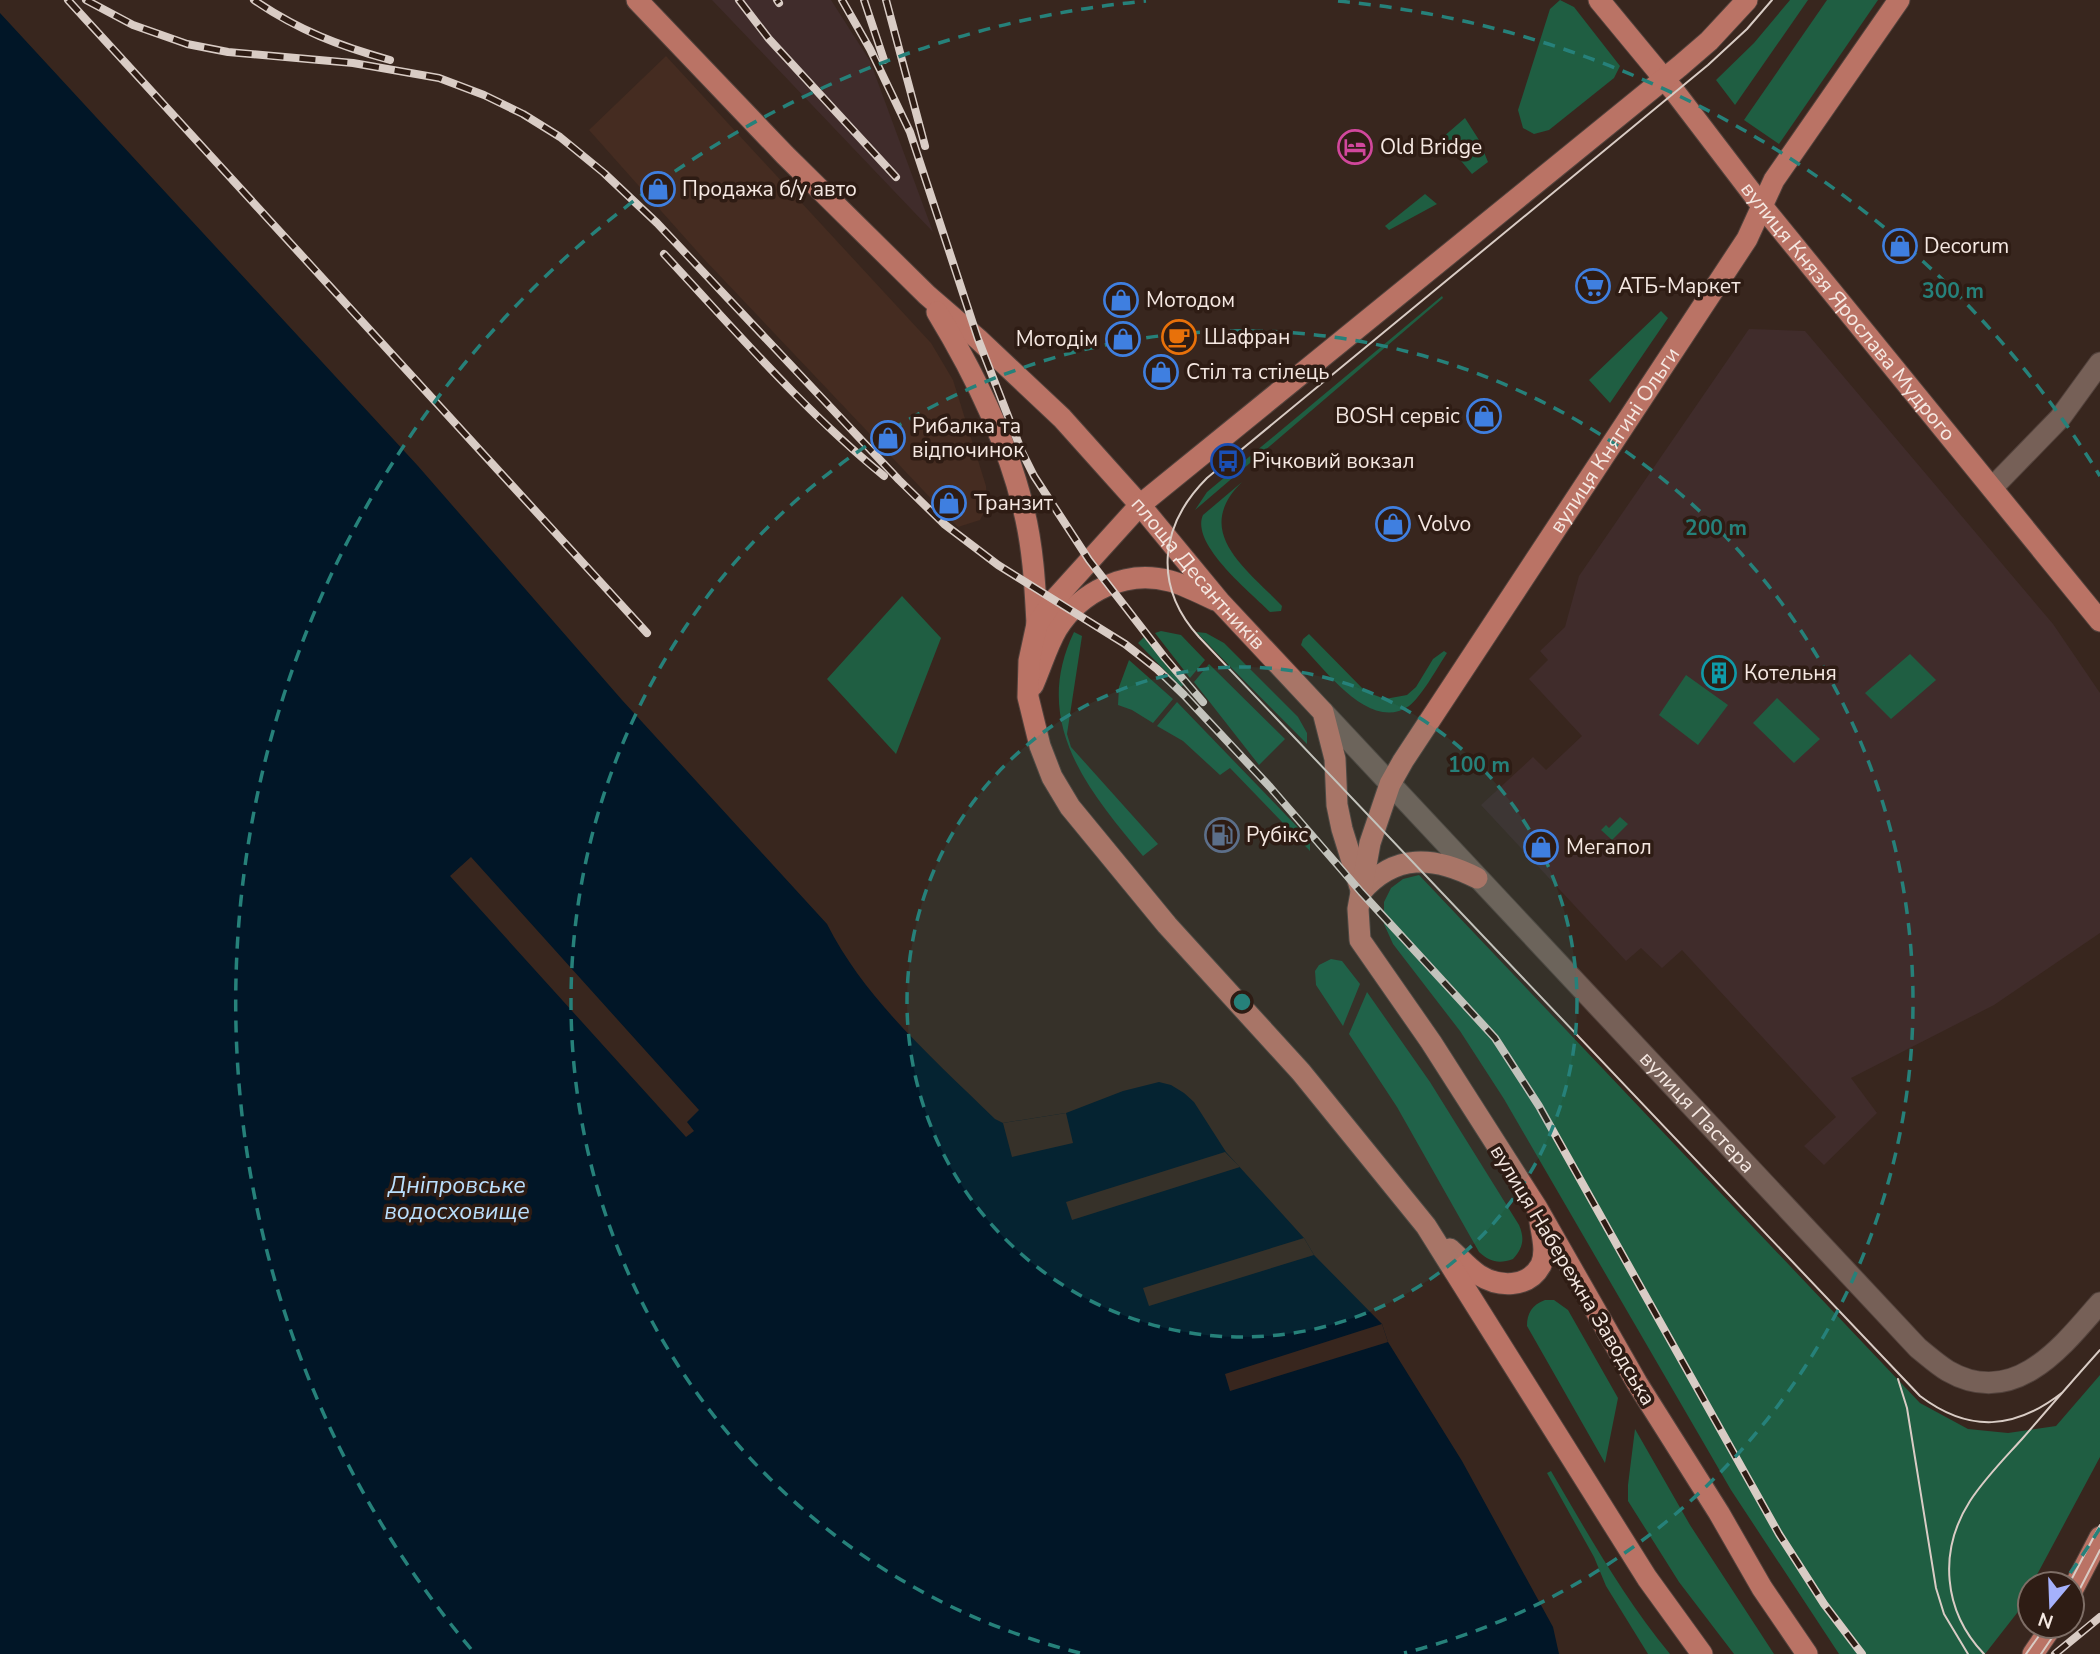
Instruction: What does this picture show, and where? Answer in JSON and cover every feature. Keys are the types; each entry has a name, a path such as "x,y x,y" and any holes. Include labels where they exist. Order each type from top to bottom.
{"main road":[{"path":"637,0 785,155 927,295 1062,418 1140,505 1664,79 1709,41 1747,0"},
{"name":"вулиця Князя Ярослава Мудрого","path":"1599,0 1762,206 2100,621"},
{"name":"вулиця Княгині Ольги","path":"1362,892 1370,843 1390,784 1403,761 1747,239 1774,180 1899,0"},
{"path":"927,295 970,366 1008,457 1030,541 1037,624"},
{"name":"площа Десантників","path":"1324,712 1220,602 1140,505 1054,600 1037,624 1029,661 1028,697 1040,746 1052,777 1070,807 1167,925 1301,1072 1426,1226"},
{"path":"1028,697 1057,630 1080,603 1108,583 1137,578 1169,581 1220,602"},
{"path":"1324,712 1335,759 1337,804 1342,830 1362,892"},
{"path":"1362,892 1375,876 1413,862 1434,862 1457,867 1477,878"},
{"name":"вулиця Набережна Заводська","path":"1362,892 1357,925 1360,940 1431,1042 1537,1208 1637,1383 1719,1513 1762,1588 1807,1654"},
{"path":"1426,1226 1477,1274 1512,1285 1528,1279 1541,1265 1544,1246 1537,1208"},
{"path":"1426,1226 1647,1578 1702,1654"},
{"path":"2083,1570 2100,1537"}],"street":[{"path":"1992,488 2060,418 2100,363"},
{"name":"вулиця Пастера","path":"1324,712 1919,1348 1949,1372 1979,1383 2010,1381 2040,1366 2066,1342 2100,1303"}],"shaded area":[{"path":"712,0 831,0 870,61 933,232"},
{"path":"666,56 931,343 953,380 986,486 987,506 980,520 958,527 703,258 589,130"},
{"path":"1749,329 1805,331 2053,624 2100,693 2100,933 1994,1005 1851,1078 1877,1113 1824,1165 1804,1146 1836,1117 1682,950 1662,968 1641,948 1626,961 1481,805 1533,757 1546,770 1582,736 1529,679 1548,660 1540,651 1565,627 1579,576"}],"green space":[{"path":"1560,0 1574,7 1620,66 1614,78 1549,130 1534,134 1523,128 1518,110 1550,9"},
{"path":"1790,0 1808,0 1735,105 1716,80 1754,43"},
{"path":"1827,0 1878,0 1779,144 1744,120"},
{"path":"1465,118 1479,140 1488,162 1472,174 1442,138"},
{"path":"1425,194 1437,204 1389,230 1385,226"},
{"path":"1442,296 1443,298 1195,510 1207,492"},
{"path":"1661,311 1668,318 1610,403 1589,380"},
{"path":"1242,482 1228,500 1222,517 1223,533 1241,564 1282,606 1281,611 1270,612 1224,567 1205,540 1201,527 1203,515"},
{"path":"902,596 941,638 896,754 827,679"},
{"path":"1161,631 1181,635 1205,660 1190,678 1155,633"},
{"path":"1074,632 1082,636 1067,734 1071,747 1158,844 1143,856 1085,779 1071,753 1062,725 1059,696 1062,665"},
{"path":"1196,632 1206,633 1224,643 1298,717 1307,733 1307,744"},
{"path":"1309,634 1366,692 1385,699 1407,695 1416,687 1433,659 1444,651 1447,653 1424,689 1409,706 1394,712 1379,711 1349,695 1301,645"},
{"path":"1144,637 1184,684 1181,687 1138,643"},
{"path":"1910,654 1936,680 1891,719 1865,693"},
{"path":"1129,660 1173,699 1153,723 1118,705 1119,687"},
{"path":"1209,664 1285,739 1259,765 1194,682"},
{"path":"1686,675 1728,705 1698,745 1659,715"},
{"path":"1777,698 1820,739 1794,763 1753,723"},
{"path":"1177,702 1310,840 1310,851 1230,768 1220,775 1183,741 1157,726"},
{"path":"1620,817 1628,824 1612,840 1601,830 1606,825 1609,828"},
{"path":"1419,875 1920,1403 1968,1429 2008,1433 2056,1426 2100,1375 2100,1457 2039,1570 2016,1570 2016,1614 1985,1654 1839,1654 1731,1490 1504,1099 1460,1031 1393,944 1384,924 1384,902 1391,888 1403,879"},
{"path":"1331,959 1342,961 1360,984 1343,1026 1316,985 1315,971 1319,965"},
{"path":"1367,992 1430,1082 1519,1225 1522,1243 1513,1259 1495,1261 1479,1252 1397,1107 1349,1034"},
{"path":"1545,1300 1554,1300 1568,1310 1618,1398 1605,1463 1527,1326 1531,1310"},
{"path":"1635,1429 1690,1525 1774,1654 1734,1654 1679,1582 1628,1501"},
{"path":"1551,1471 1621,1588 1670,1654 1648,1654 1606,1586 1594,1557 1547,1473"}],"water":[{"name":"Дніпровське водосховище","path":"0,13 418,466 622,700 827,924 861,979 881,1004 995,1119 1003,1123 1066,1113 1123,1091 1159,1082 1171,1085 1194,1102 1226,1152 1304,1238 1314,1255 1382,1324 1388,1342 1462,1461 1553,1627 1559,1654 0,1654"}],"pier":[{"path":"471,857 699,1110 687,1122 694,1131 686,1137 450,876"},
{"path":"1066,1113 1073,1143 1012,1157 1003,1123"},
{"path":"1225,1152 1240,1167 1072,1220 1066,1202"},
{"path":"1304,1238 1314,1255 1149,1306 1143,1288"},
{"path":"1382,1324 1388,1342 1230,1391 1225,1374"}],"tram line":[{"path":"1772,0 1747,29 1708,65 1207,478 1179,516 1171,536 1169,577 1174,597 1184,617 1199,637 1920,1396 1956,1416 1992,1422 2027,1414 2063,1392"},
{"path":"1984,1654 1970,1637 1953,1600 1950,1560 1960,1520 1988,1477 2100,1350"},
{"path":"1898,1379 1907,1408 1936,1588 1944,1614 1968,1654"},
{"path":"2076,1570 2100,1525"},
{"path":"2086,1577 2100,1550"},
{"path":"2026,1654 2036,1640"},
{"path":"2041,1654 2050,1640"}],"railway":[{"path":"68,0 647,633"},
{"path":"86,0 133,25 187,44 228,52 353,63 439,78 484,95 523,114 560,137 604,173 657,223 899,480 944,524 998,565 1125,644 1157,669 1270,787 1361,892 1495,1038 1539,1106 1779,1534 1824,1604 1862,1654"},
{"path":"254,0 319,36 390,60"},
{"path":"739,0 769,39 896,177"},
{"path":"842,0 870,49 910,132 978,339 1034,476 1089,560 1203,702"},
{"path":"864,0 884,60"},
{"path":"886,0 925,146"},
{"path":"664,254 798,397 884,476"},
{"path":"2055,1654 2100,1617"}],"place":[{"name":"Old Bridge","path":"1355,147"},
{"name":"Продажа б/у авто","path":"658,189"},
{"name":"Decorum","path":"1900,246"},
{"name":"АТБ-Маркет","path":"1593,286"},
{"name":"Мотодом","path":"1121,300"},
{"name":"Шафран","path":"1179,337"},
{"name":"Мотодім","path":"1123,339"},
{"name":"Стіл та стілець","path":"1161,372"},
{"name":"BOSH сервіс","path":"1484,416"},
{"name":"Рибалка та відпочинок","path":"888,438"},
{"name":"Річковий вокзал","path":"1228,461"},
{"name":"Транзит","path":"949,503"},
{"name":"Volvo","path":"1393,524"},
{"name":"Котельня","path":"1719,673"},
{"name":"Рубікс","path":"1222,835"},
{"name":"Мегапол","path":"1541,847"}]}
